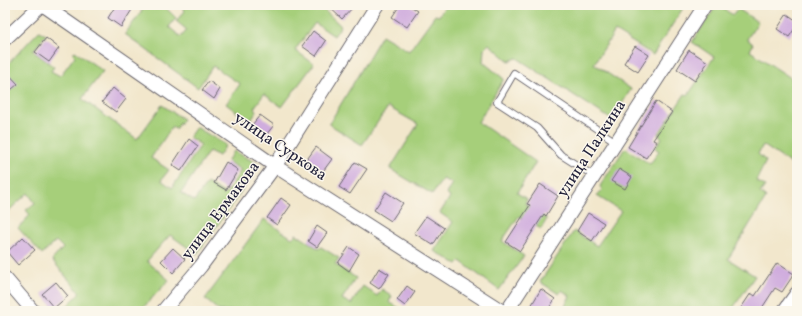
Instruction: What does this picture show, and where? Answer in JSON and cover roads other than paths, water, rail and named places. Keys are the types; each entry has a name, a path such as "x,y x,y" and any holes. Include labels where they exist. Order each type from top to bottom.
{"street":[{"path":"5,39 42,5"},
{"name":"улица Суркова","path":"42,5 275,166 502,311"},
{"name":"улица Ермакова","path":"163,311 201,266 275,166 377,5"},
{"name":"улица Палкина","path":"507,311 705,5"},
{"path":"5,278 33,311"},
{"path":"784,311 797,293"}],"lane":[{"path":"594,176 561,155 537,128 496,102 514,73 616,142"}]}
